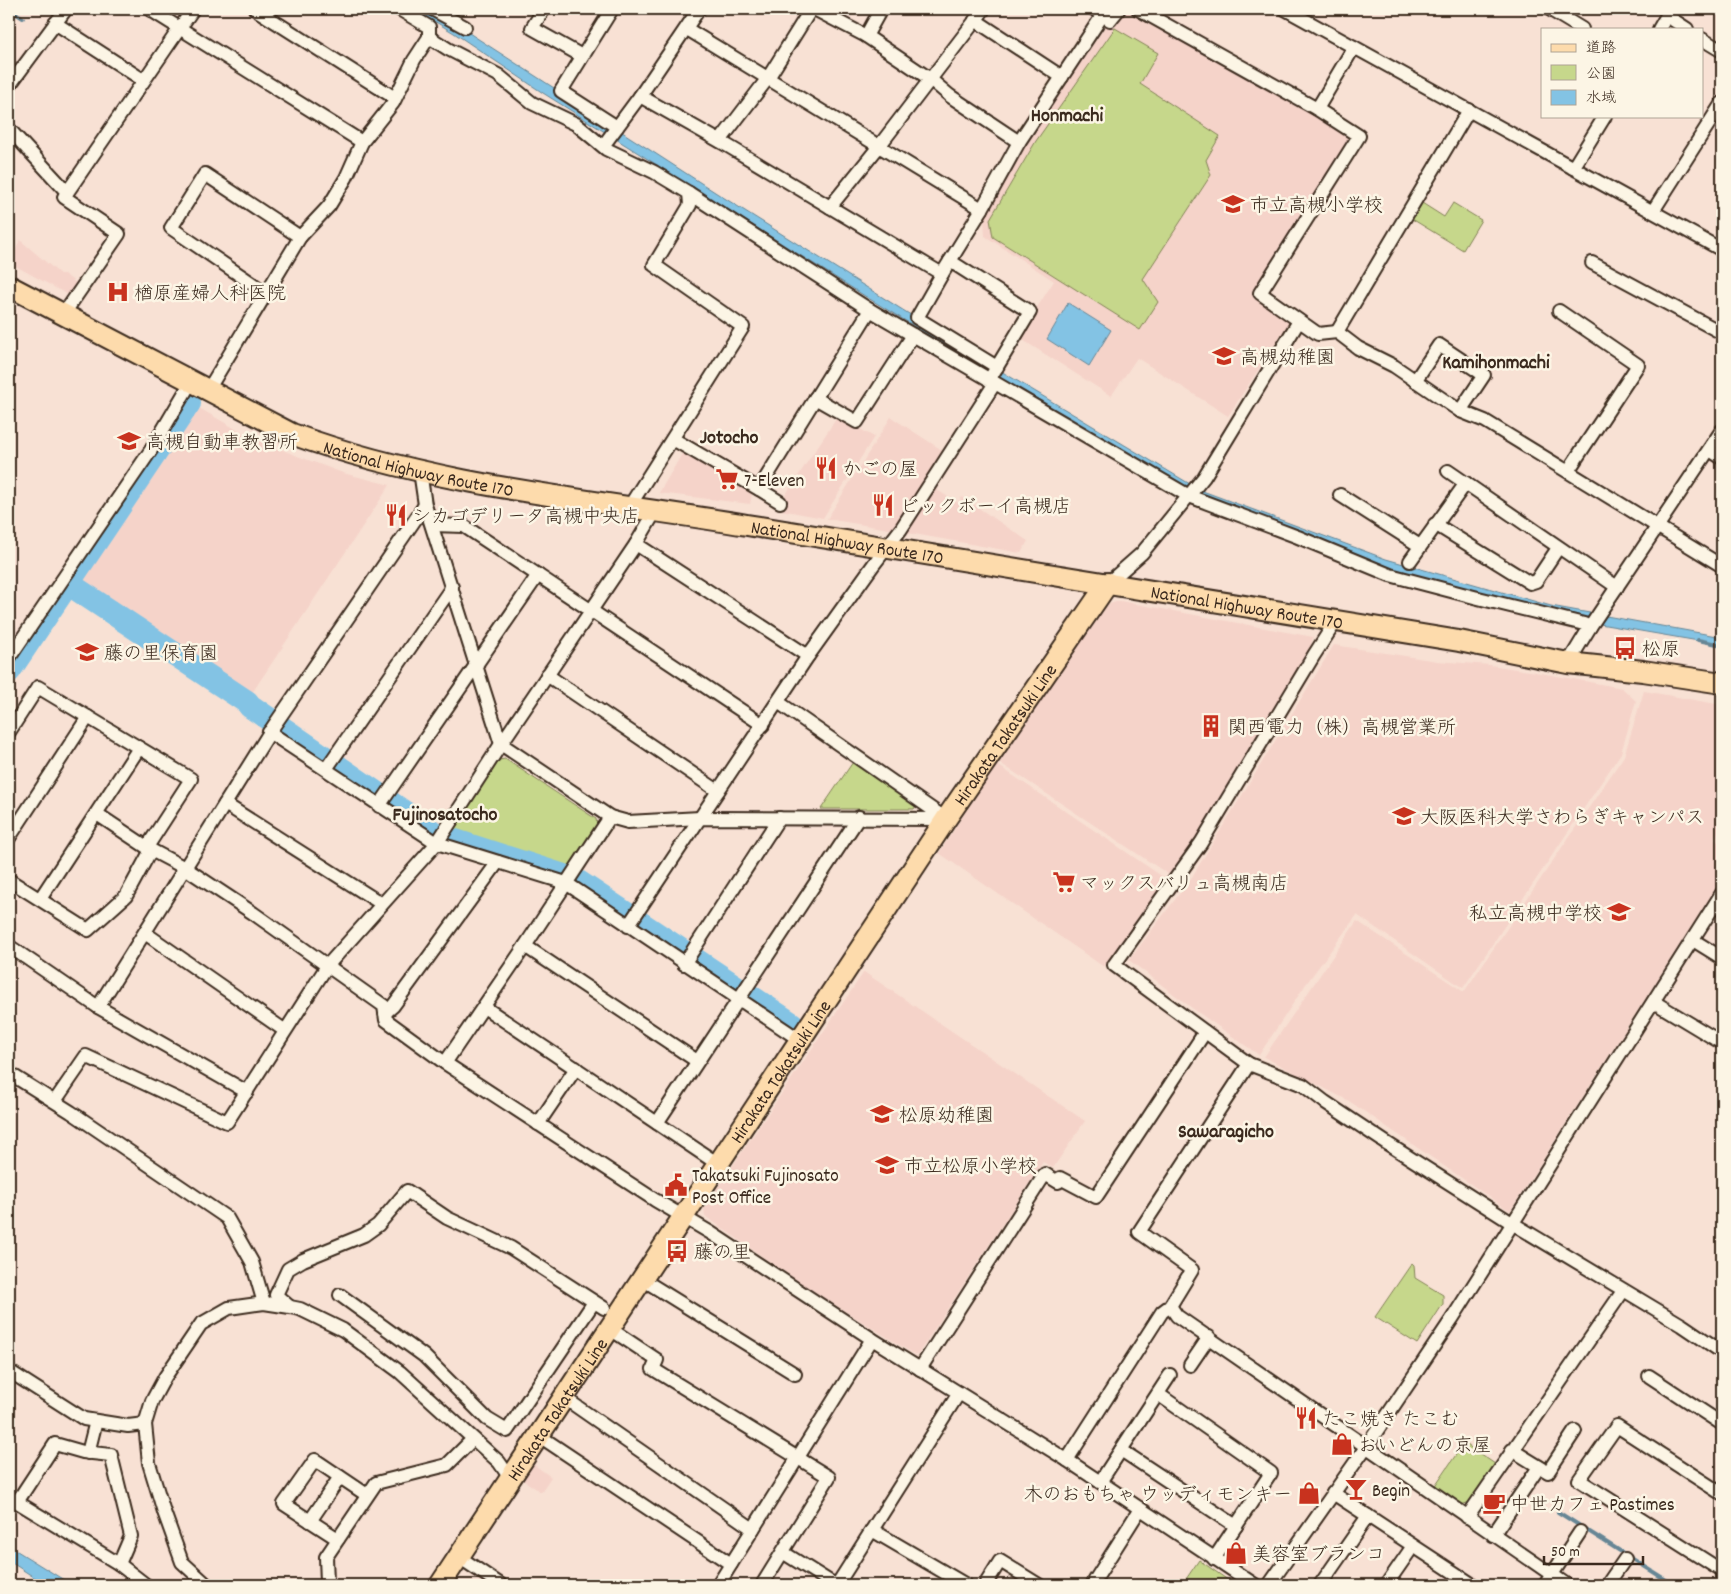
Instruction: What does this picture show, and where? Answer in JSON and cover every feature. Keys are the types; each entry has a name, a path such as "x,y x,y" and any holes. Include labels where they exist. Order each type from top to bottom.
{"main road":[{"name":"National Highway Route 170","path":"9,286 292,434 328,447 420,471 513,489 887,547 1459,641 1568,663 1643,671 1722,683"},
{"name":"Hirakata Takatsuki Line","path":"440,1585 946,819 1108,584"}],"street":[{"path":"9,86 66,9"},
{"path":"149,9 362,142"},
{"path":"63,315 119,234 64,197 193,9"},
{"path":"255,9 395,98"},
{"path":"9,658 151,450 200,386 266,293 300,237 329,206 346,178 362,142 395,98 414,60 429,37 430,27 399,9"},
{"path":"421,22 431,9 465,27"},
{"path":"544,9 532,28 582,56"},
{"path":"612,9 561,91 617,127"},
{"path":"603,146 687,29 699,9"},
{"path":"720,141 768,78 813,9 866,36 1019,142"},
{"path":"866,36 881,9"},
{"path":"830,207 880,146 984,9"},
{"path":"997,367 917,318 982,209 1019,142 1062,77 1098,12 1110,20 1118,9"},
{"path":"1138,9 1317,109 1359,136 1260,293 1318,334 1337,332 1358,348 1394,366 1460,411 1485,421 1658,525 1722,566"},
{"path":"1285,9 1722,250"},
{"path":"1549,9 1580,28"},
{"path":"1659,28 1669,12 1686,28"},
{"path":"975,20 1062,77"},
{"path":"55,23 143,80"},
{"path":"687,29 982,209"},
{"path":"429,37 498,75 532,103 576,124 603,146 654,172 689,193 870,310 1189,496 1390,574 1584,624 1593,622"},
{"path":"1704,39 1722,51"},
{"path":"1317,109 1354,47"},
{"path":"640,96 720,141 942,274"},
{"path":"1653,211 1722,103"},
{"path":"1337,332 1469,110"},
{"path":"1573,168 1604,118"},
{"path":"9,128 67,192"},
{"path":"266,293 172,228 205,174 300,237"},
{"path":"629,507 743,327 654,266 690,205 689,193"},
{"path":"632,921 808,656 901,529 992,382 997,367 1030,312 950,261"},
{"path":"1592,263 1722,333"},
{"path":"759,488 870,310"},
{"path":"1559,311 1638,365 1568,471"},
{"path":"1108,584 1142,553 1204,477 1299,321"},
{"path":"815,398 857,422 913,335"},
{"path":"1415,381 1440,345 1484,375 1460,411"},
{"path":"1568,663 1593,622 1722,430"},
{"path":"673,439 780,502"},
{"path":"1710,450 1722,458"},
{"path":"420,471 425,505 501,744 610,817 628,822 700,818 859,817 946,819"},
{"path":"1448,471 1617,587"},
{"path":"1410,561 1466,483"},
{"path":"1340,495 1420,546"},
{"path":"98,1007 273,726 425,505"},
{"path":"55,1102 86,1056 227,1122 326,966 440,838 636,544 656,510"},
{"path":"1435,524 1530,583 1536,581 1558,548"},
{"path":"432,525 464,526 763,725"},
{"path":"636,544 808,656"},
{"path":"383,801 538,575"},
{"path":"329,764 452,587"},
{"path":"1336,621 1314,654 1201,843 1114,965 1249,1064 1303,1084 1325,1102 1388,1144 1512,1223 1682,1325 1722,1352"},
{"path":"547,675 718,791"},
{"path":"9,732 38,687 191,779 149,849 126,896 88,930 9,880"},
{"path":"778,702 946,819"},
{"path":"9,838 88,717"},
{"path":"273,726 440,838 498,862 568,879 742,994 800,1040"},
{"path":"40,899 139,748"},
{"path":"225,804 382,904"},
{"path":"97,814 149,849 185,868 253,913 384,1006 386,1020 444,1063 655,1200 711,1232 872,1339 1067,1460 1255,1585"},
{"path":"444,1063 484,1007 610,817"},
{"path":"657,1122 859,817"},
{"path":"688,958 779,818"},
{"path":"385,1013 393,1006 498,862"},
{"path":"1268,1585 1366,1447 1452,1318 1722,893"},
{"path":"145,933 284,1030"},
{"path":"1693,940 1722,958"},
{"path":"9,946 98,1007 247,1092"},
{"path":"525,946 697,1061"},
{"path":"1654,1002 1722,1043"},
{"path":"484,1007 718,1164"},
{"path":"920,1368 1045,1174 1058,1182 1060,1178 1096,1197 1205,1032"},
{"path":"1067,1460 1162,1312 1170,1306 1192,1270 1139,1232 1249,1064"},
{"path":"538,1124 576,1068"},
{"path":"9,1073 227,1218 252,1262 264,1303"},
{"path":"290,1307 276,1295 288,1269 303,1260 364,1235 378,1225 407,1191 447,1218 511,1248 599,1305 507,1431 487,1419 424,1356 340,1295"},
{"path":"642,1279 795,1374"},
{"path":"1467,1517 1623,1290"},
{"path":"207,1585 182,1562 164,1512 150,1463 145,1424 152,1400 165,1377 202,1324 229,1308 264,1303 290,1307 343,1330 400,1372 499,1462 510,1478"},
{"path":"1170,1306 1177,1316 1425,1486 1493,1535 1548,1580 1567,1585"},
{"path":"609,1328 657,1360 653,1369 798,1456 829,1477 784,1553 762,1585"},
{"path":"1190,1365 1209,1337"},
{"path":"718,1585 872,1339"},
{"path":"9,1371 84,1419 128,1426 145,1424"},
{"path":"1100,1482 1170,1375"},
{"path":"1649,1376 1722,1424"},
{"path":"784,1553 836,1585 959,1393"},
{"path":"1158,1394 1271,1473 1214,1558"},
{"path":"563,1397 753,1528"},
{"path":"88,1453 96,1421"},
{"path":"1722,1494 1617,1426 1579,1480 1722,1571"},
{"path":"1512,1450 1548,1472 1575,1432"},
{"path":"538,1435 731,1564"},
{"path":"325,1585 327,1582 326,1557 376,1483 447,1465 473,1439"},
{"path":"119,1564 131,1536 111,1455 88,1453 55,1444 13,1499 119,1564 146,1585"},
{"path":"1121,1450 1236,1526"},
{"path":"338,1539 284,1504 314,1460 367,1495"},
{"path":"1493,1535 1540,1467"},
{"path":"310,1521 340,1477"},
{"path":"1333,1493 1465,1583"},
{"path":"1092,1585 1140,1509"},
{"path":"1320,1585 1368,1516"},
{"path":"872,1530 966,1585"},
{"path":"1548,1580 1580,1532"},
{"path":"1386,1585 1413,1546"},
{"path":"459,1557 501,1585"},
{"path":"1607,1585 1625,1559"},
{"path":"985,1585 1000,1561 1039,1585"}],"shaded area":[{"path":"1127,10 1303,109 1350,138 1253,295 1290,321 1228,416 1137,358 1111,396 1018,337 1054,281 985,236 984,220 1025,147 1106,25 1110,28"},
{"path":"20,240 60,274 64,274 79,285 72,297 10,263"},
{"path":"192,404 248,436 343,473 390,485 248,699 77,582"},
{"path":"838,416 874,437 823,518 776,509"},
{"path":"891,417 945,452 895,530 827,519"},
{"path":"686,447 753,489 750,504 659,493"},
{"path":"932,487 958,503 962,497 1028,541 1021,553 903,532"},
{"path":"1120,601 1313,637 1310,650 1171,876 997,761 1098,607"},
{"name":"大阪医科大学さわらぎキャンパス","path":"1334,645 1437,661 1490,665 1622,688 1636,701 1621,753 1463,988 1357,915 1306,984 1259,1055 1192,1008 1129,960 1190,880"},
{"path":"1644,691 1722,705 1722,825 1714,839 1722,845 1722,878 1510,1211 1349,1101 1264,1057 1357,921 1464,992 1624,756"},
{"path":"996,764 1166,879 1104,967 939,853"},
{"name":"市立松原小学校","path":"864,972 1085,1121 1053,1168 1043,1162 917,1356 797,1281 705,1216 704,1208"},
{"path":"533,1464 551,1477 541,1492 523,1480"}],"green space":[{"path":"1115,28 1158,53 1140,84 1220,136 1206,160 1211,175 1143,279 1158,302 1140,330 993,237 990,219 1036,141"},
{"path":"1422,203 1444,217 1453,203 1481,220 1463,250 1412,219"},
{"path":"505,759 596,819 597,825 567,869 450,834 499,760"},
{"path":"853,762 917,804 914,809 821,809"},
{"path":"1412,1263 1414,1265 1415,1278 1443,1295 1443,1304 1417,1344 1375,1317"},
{"path":"1464,1443 1495,1464 1470,1502 1461,1505 1434,1487"},
{"path":"1199,1560 1235,1585 1182,1585"}],"water":[{"path":"414,9 429,9 452,22 718,194 984,361 1200,490 1386,559 1551,606 1722,637 1722,645 1588,622 1435,581 1390,568 1200,498 868,298 543,93 454,33"},
{"path":"1068,303 1111,330 1089,366 1047,339"},
{"path":"9,1546 72,1585 47,1585 43,1583 9,1561"}],"waterway":[{"path":"9,9 23,18"},
{"path":"9,671 189,403"},
{"path":"69,584 247,702 250,706 434,833 577,881 792,1024"},
{"path":"1698,640 1722,645"},
{"path":"1558,1512 1674,1585"}],"place":[{"name":"市立高槻小学校","path":"1233,204"},
{"name":"楢原産婦人科医院","path":"118,292"},
{"name":"高槻幼稚園","path":"1224,356"},
{"name":"高槻自動車教習所","path":"129,441"},
{"name":"かごの屋","path":"826,468"},
{"name":"7-Eleven","path":"727,479"},
{"name":"ビックボーイ高槻店","path":"883,505"},
{"name":"シカゴデリータ高槻中央店","path":"396,515"},
{"name":"松原","path":"1625,648"},
{"name":"藤の里保育園","path":"87,652"},
{"name":"関西電力（株）高槻営業所","path":"1211,726"},
{"name":"大阪医科大学さわらぎキャンパス","path":"1404,816"},
{"name":"マックスバリュ高槻南店","path":"1064,882"},
{"name":"私立高槻中学校","path":"1619,912"},
{"name":"松原幼稚園","path":"882,1114"},
{"name":"市立松原小学校","path":"887,1165"},
{"name":"Takatsuki Fujinosato Post Office","path":"676,1185"},
{"name":"藤の里","path":"677,1251"},
{"name":"たこ焼き たこむ","path":"1306,1418"},
{"name":"おいどんの京屋","path":"1342,1444"},
{"name":"Begin","path":"1356,1489"},
{"name":"木のおもちゃ ウッディモンキー","path":"1309,1493"},
{"name":"中世カフェ Pastimes","path":"1494,1503"},
{"name":"美容室ブランコ","path":"1236,1553"}],"district":[{"name":"Honmachi","path":"1067,114"},
{"name":"Kamihonmachi","path":"1496,361"},
{"name":"Jotocho","path":"729,436"},
{"name":"Fujinosatocho","path":"445,813"},
{"name":"Sawaragicho","path":"1226,1130"}]}
